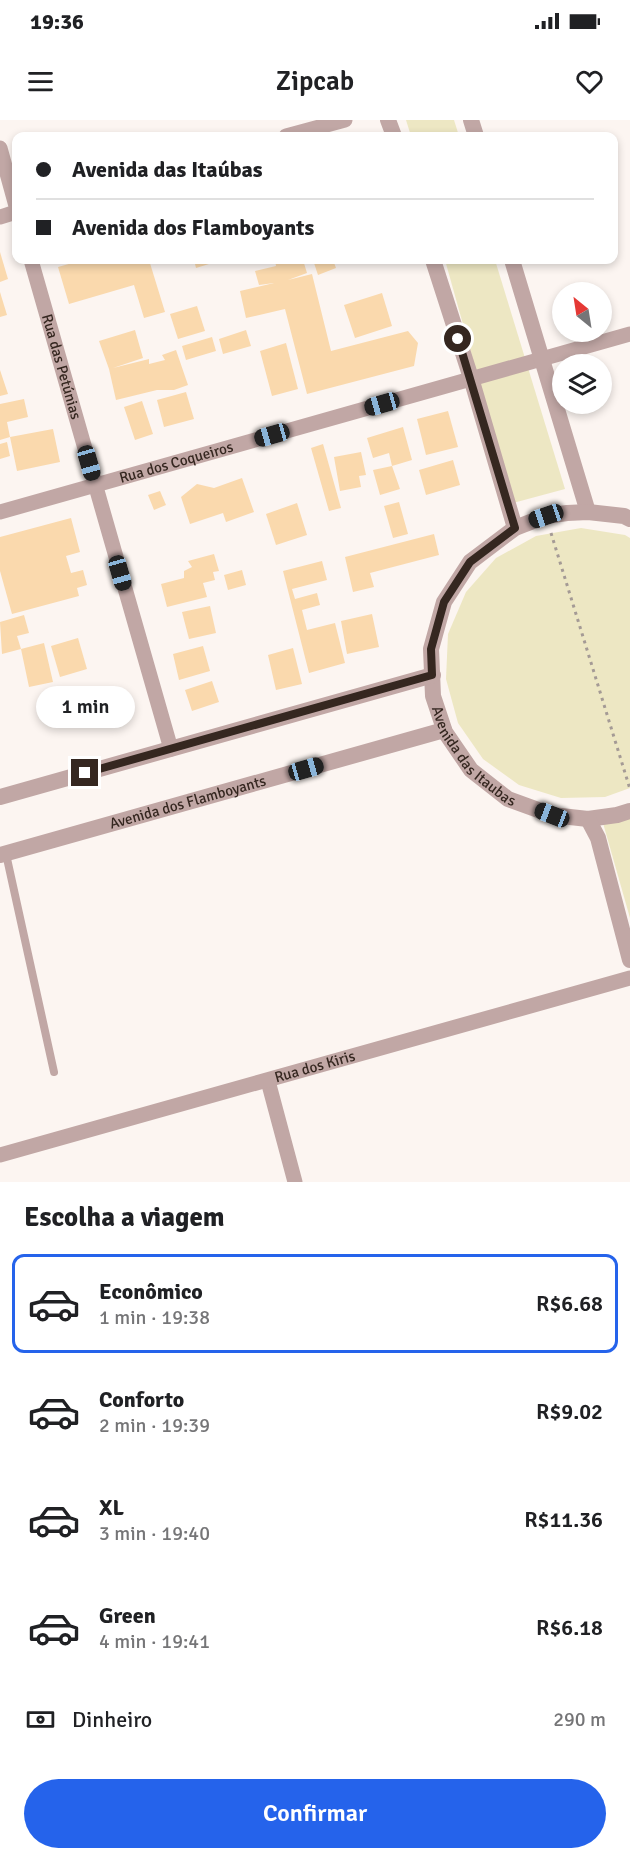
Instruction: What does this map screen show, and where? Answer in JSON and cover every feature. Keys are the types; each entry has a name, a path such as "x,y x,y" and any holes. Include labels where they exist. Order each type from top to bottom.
{"street":[{"path":"301,132 345,120"},
{"path":"0,148 12,192"},
{"name":"Rua das Petúnias","path":"33,264 171,749"},
{"path":"434,264 515,528"},
{"path":"514,264 588,512"},
{"name":"Rua dos Coqueiros","path":"0,512 630,334"},
{"name":"Avenida das Itaubas","path":"630,519 624,516 588,512 546,516 515,528 470,562 444,602 431,649 433,696 444,730 471,770 508,799 552,815 588,819 630,811"},
{"path":"0,797 432,675"},
{"name":"Avenida dos Flamboyants","path":"3,854 444,730"},
{"path":"588,819 598,838 630,960"},
{"name":"Rua dos Kiris","path":"0,1155 630,978"},
{"path":"268,1081 295,1182"}],"lane":[{"path":"3,854 54,1072"}],"path":[{"path":"546,516 630,789"}],"shaded area":[{"path":"406,120 454,120 458,132 410,132"},
{"path":"446,264 496,264 565,489 513,503"},
{"path":"581,528 625,535 630,538 630,788 605,797 561,798 519,785 483,759 458,723 446,679 448,634 466,592 496,558 536,536"},
{"path":"630,815 630,918 603,823"}],"building":[{"path":"0,252 8,279 0,282"},
{"path":"69,264 150,264 165,312 144,318 134,285 69,304 58,267"},
{"path":"195,264 209,264 196,268"},
{"path":"276,264 304,264 307,273 288,280 312,274 331,351 408,331 418,343 414,366 307,394 285,309 246,318 240,291 274,283 259,285 255,271 276,266"},
{"path":"314,264 334,264 336,268 318,275"},
{"path":"0,292 7,315 0,317"},
{"path":"382,293 392,326 355,338 344,305"},
{"path":"197,306 205,331 178,339 170,314"},
{"path":"135,330 143,358 113,368 149,359 149,364 165,360 162,355 176,350 188,385 174,390 157,390 116,400 109,369 99,341"},
{"path":"246,330 251,346 223,354 219,339"},
{"path":"212,337 216,351 186,360 182,346"},
{"path":"286,343 298,389 272,396 260,351"},
{"path":"0,370 8,394 0,396"},
{"path":"186,392 194,419 164,427 157,400"},
{"path":"24,399 28,417 7,422 10,437 0,440 0,404"},
{"path":"142,401 153,434 135,440 124,407"},
{"path":"448,411 458,447 426,455 417,419"},
{"path":"403,427 412,460 392,466 389,453 373,458 367,438"},
{"path":"53,429 60,462 17,471 10,437"},
{"path":"7,442 10,456 0,459 0,444"},
{"path":"323,444 341,508 329,511 311,448"},
{"path":"361,452 366,475 359,476 361,487 340,491 334,457"},
{"path":"453,460 460,485 426,495 419,470"},
{"path":"392,466 400,489 380,495 373,470"},
{"path":"242,478 254,512 226,522 223,513 190,524 181,497 197,484 214,488"},
{"path":"160,491 166,505 154,510 148,495"},
{"path":"399,502 408,534 393,538 384,506"},
{"path":"297,503 307,535 276,545 266,514"},
{"path":"71,518 80,552 66,556 71,573 83,570 87,585 77,588 79,596 12,614 0,571 0,537"},
{"path":"434,534 439,555 370,573 374,587 353,592 345,557"},
{"path":"214,554 219,571 213,572 215,580 203,583 207,597 167,607 161,584 184,578 184,571 192,567 188,561"},
{"path":"322,561 327,580 292,589 295,599 317,593 320,605 302,610 307,630 335,623 345,663 309,673 283,571"},
{"path":"242,570 246,585 228,590 224,575"},
{"path":"210,606 216,633 189,639 182,612"},
{"path":"372,614 379,647 347,654 341,621"},
{"path":"24,615 29,633 17,636 21,649 2,654 0,622"},
{"path":"78,638 87,669 60,677 51,646"},
{"path":"44,643 53,682 29,687 21,649"},
{"path":"203,646 210,671 179,680 173,654"},
{"path":"293,648 302,684 276,690 268,655"},
{"path":"212,681 219,702 192,711 185,690"}],"route":[{"path":"85,773 432,675 431,649 444,602 470,562 515,528 458,339"}]}
